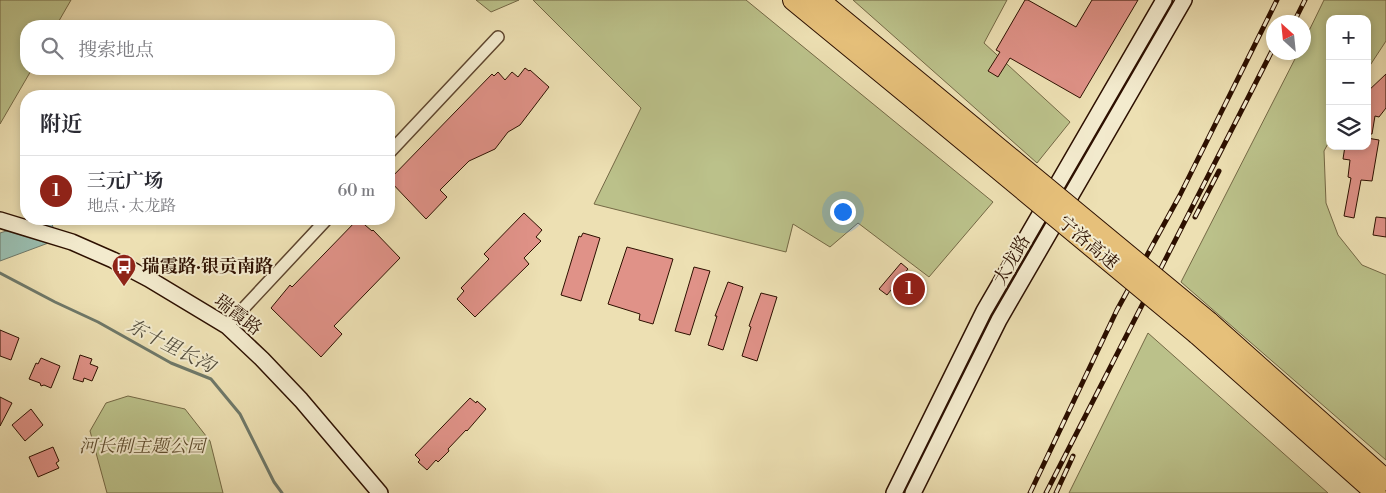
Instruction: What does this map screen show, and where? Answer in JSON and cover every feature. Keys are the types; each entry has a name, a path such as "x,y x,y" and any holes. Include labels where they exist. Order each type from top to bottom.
{"highway":[{"name":"宁洛高速","path":"793,0 922,95 1386,480"},
{"name":"宁洛高速","path":"820,0 922,95"},
{"name":"宁洛高速","path":"1203,328 1376,493"}],"main road":[{"name":"太龙路","path":"894,493 984,312 1164,0"},
{"name":"太龙路","path":"913,493 999,320 1184,0"},
{"name":"瑞霞路","path":"0,220 72,242 113,260 149,279 227,326 301,400 380,493"}],"street":[{"path":"395,147 498,37"},
{"path":"227,326 322,225"}],"green space":[{"path":"0,0 71,0 59,20 20,20 20,75 29,75 0,124"},
{"path":"476,0 519,0 491,12"},
{"path":"533,0 746,0 993,202 929,277 858,223 830,247 793,224 786,252 594,204 641,108"},
{"path":"853,0 1007,0 984,43 1070,122 1037,163"},
{"path":"1324,0 1386,0 1386,41 1371,64 1371,15 1326,15 1326,147 1324,151 1326,203 1338,235 1362,265 1386,275 1386,460 1181,282 1294,60 1311,60 1311,27"},
{"path":"1148,333 1328,493 1069,493"},
{"name":"河长制主题公园","path":"128,396 185,409 210,441 223,493 107,493 90,431 106,403"}],"shaded area":[{"path":"25,225 52,225 56,236 51,242 0,261 0,233"}],"building":[{"path":"1025,0 1076,27 1092,0 1138,0 1080,98 1010,58 998,77 988,71 1000,52 996,50"},
{"path":"525,68 530,70 549,87 520,125 508,132 495,149 469,161 440,190 447,197 426,219 395,186 395,174 492,74 494,76 498,72 505,80 512,72 518,77"},
{"path":"1386,74 1386,108 1379,117 1375,116 1372,134 1371,134 1371,88"},
{"path":"1371,139 1379,140 1372,181 1361,180 1354,218 1344,216 1351,178 1348,177 1350,160 1343,159 1344,150 1371,150"},
{"path":"524,213 542,230 536,237 541,241 524,258 529,264 475,317 457,299 464,291 461,288 489,259 484,254"},
{"path":"1376,217 1386,218 1386,237 1373,235"},
{"path":"352,225 365,225 373,230 400,258 334,326 342,334 321,357 271,308 290,285 292,287"},
{"path":"583,233 600,238 581,301 561,295 579,236 581,237"},
{"path":"627,247 673,259 653,324 639,320 640,314 608,304"},
{"path":"901,263 908,269 887,295 879,289"},
{"path":"694,267 710,271 690,335 675,331"},
{"path":"728,282 743,287 723,350 708,345 717,316 715,316"},
{"path":"761,293 777,297 757,361 742,356 751,327 749,326"},
{"path":"0,330 19,338 11,360 0,356"},
{"path":"80,355 92,359 90,364 98,367 92,381 84,378 83,382 73,379"},
{"path":"41,358 60,366 51,388 44,385 41,386 40,383 29,379 36,363 38,364"},
{"path":"0,397 12,403 0,426"},
{"path":"470,398 486,409 448,449 449,451 438,462 436,460 427,470 418,462 420,460 415,455"},
{"path":"31,409 43,425 25,441 12,425"},
{"path":"53,447 59,461 56,463 59,468 38,477 29,457"}],"waterway":[{"name":"东十里长沟","path":"0,273 98,322 171,363 211,379 240,414 274,482 282,493"}],"railway":[{"path":"1030,493 1117,310 1180,195 1277,0"},
{"path":"1298,15 1305,0"},
{"path":"1046,493 1267,60"},
{"path":"1195,217 1219,171"},
{"path":"1056,493 1073,456"}],"place":[{"name":"瑞霞路·银贡南路","path":"124,287"},
{"name":"三元广场","path":"909,289"}]}
